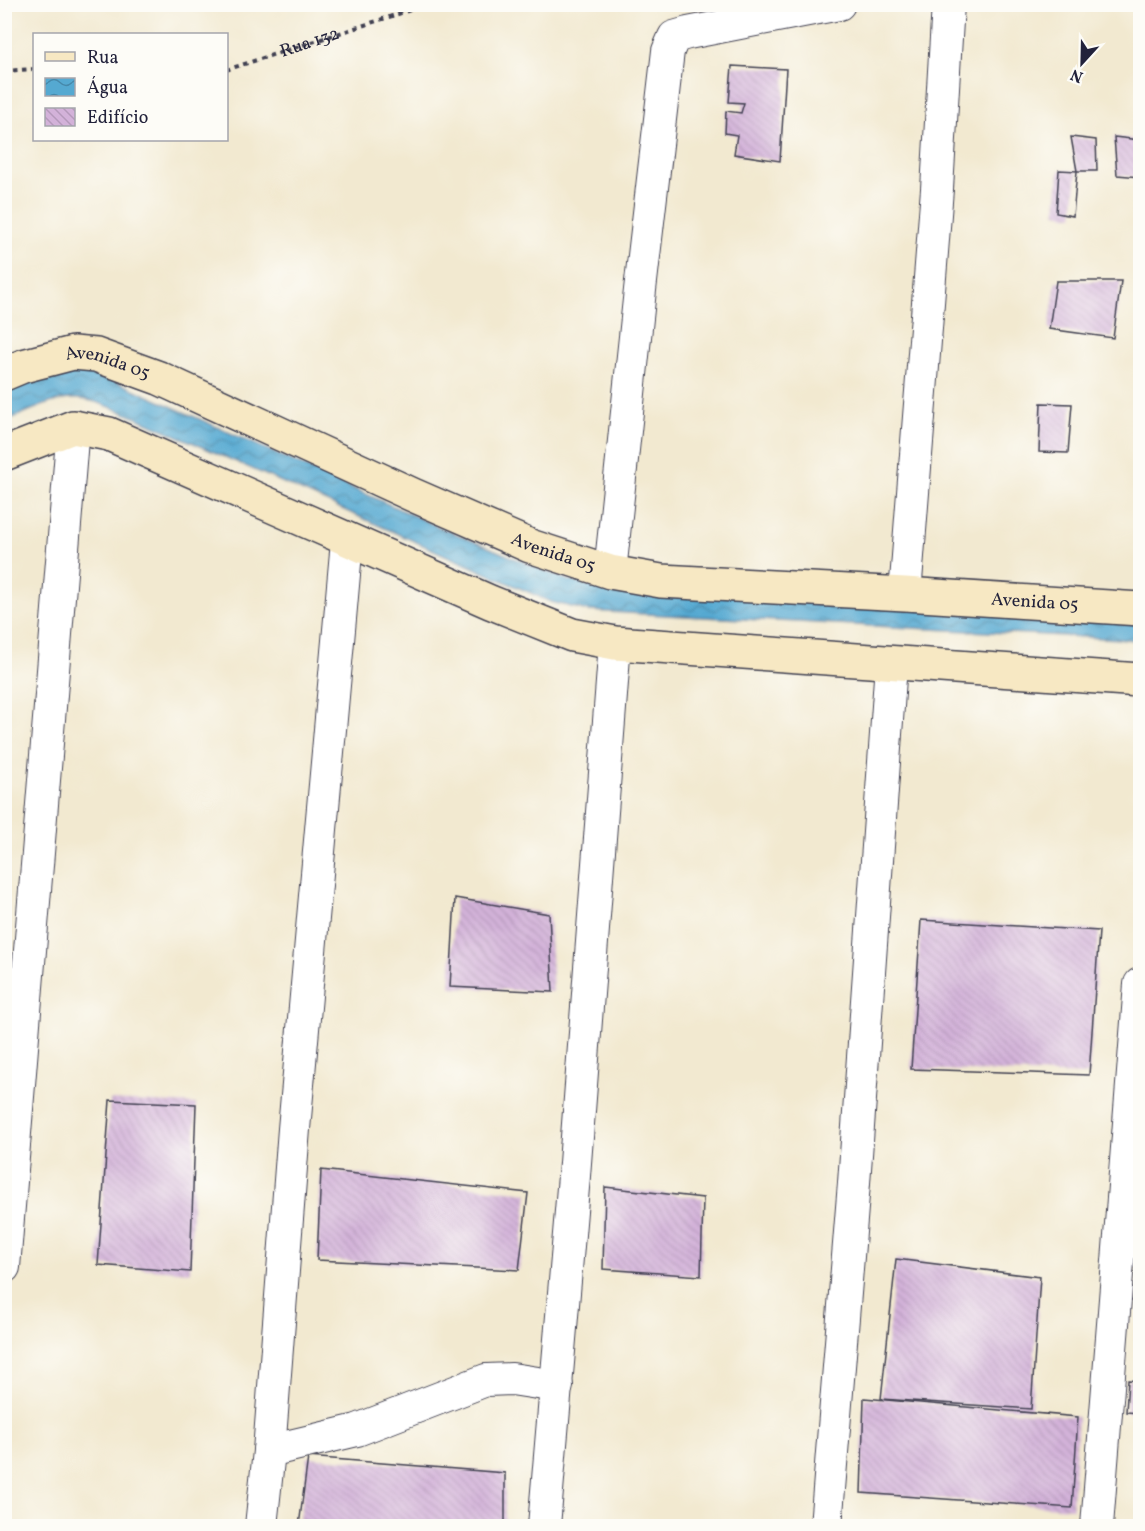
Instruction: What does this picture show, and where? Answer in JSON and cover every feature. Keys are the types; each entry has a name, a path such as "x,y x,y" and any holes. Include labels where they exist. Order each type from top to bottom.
{"main road":[{"name":"Avenida 05","path":"4,374 23,366 73,353 96,355 159,378 413,495 530,546 610,572 661,581 1140,609"},
{"path":"4,454 73,428 109,434 198,472 347,541 490,602 572,635 615,644 1140,680"}],"street":[{"path":"610,572 668,51 674,37 719,26 839,4"},
{"path":"906,594 938,189 948,4"},
{"path":"4,1267 73,428"},
{"path":"261,1527 347,541"},
{"path":"544,1527 615,644"},
{"path":"826,1527 855,1171 891,664"},
{"path":"1097,1527 1140,984"},
{"path":"269,1451 357,1430 486,1380 512,1379 557,1386"}],"path":[{"name":"Rua 132","path":"228,69 429,4"},
{"path":"4,71 33,69"}],"water":[{"path":"65,367 93,371 432,524 570,581 596,587 1140,619 1140,640 589,611 551,602 104,405 80,399 61,400 5,421 5,387"}],"building":[{"path":"732,66 786,69 780,161 734,154 737,135 725,133 726,111 741,113 744,103 729,102"},
{"path":"1071,137 1096,140 1097,171 1077,171"},
{"path":"1114,137 1140,140 1140,177 1117,175"},
{"path":"1059,170 1077,171 1073,216 1056,213"},
{"path":"1056,281 1121,281 1113,338 1049,329"},
{"path":"1041,403 1072,404 1068,453 1039,452"},
{"path":"455,898 549,914 553,992 450,987"},
{"path":"921,920 1099,931 1089,1075 911,1069"},
{"path":"110,1100 196,1104 190,1272 98,1265"},
{"path":"321,1170 528,1193 519,1270 317,1260"},
{"path":"605,1187 703,1198 701,1276 603,1269"},
{"path":"896,1259 1040,1277 1031,1409 881,1399"},
{"path":"1128,1380 1140,1381 1140,1413 1126,1412"},
{"path":"864,1398 1078,1417 1072,1508 861,1493"},
{"path":"308,1457 505,1473 505,1526 299,1526"}]}
